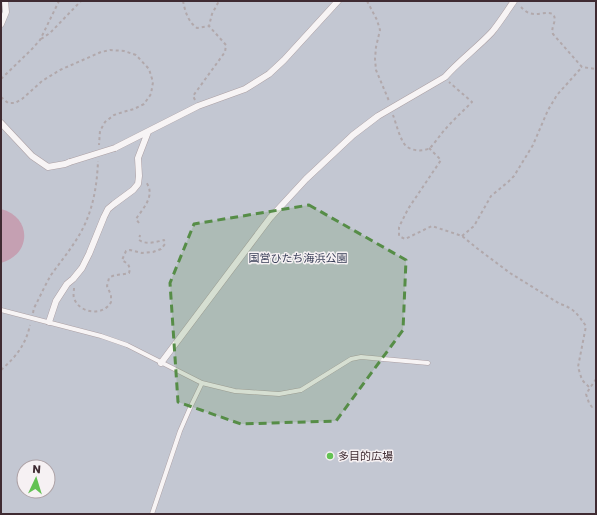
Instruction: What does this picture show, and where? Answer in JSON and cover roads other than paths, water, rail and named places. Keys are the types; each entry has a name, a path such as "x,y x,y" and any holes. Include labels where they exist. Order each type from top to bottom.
{"street":[{"path":"1,24 6,12 5,1"},
{"path":"1,122 32,156 48,168 115,148 198,106 245,89 269,74 284,60 338,1"},
{"path":"161,363 270,218 306,179 354,135 378,116 445,78 452,68 473,51 492,31 514,1"},
{"path":"49,322 56,301 67,284 82,268 108,209 133,190 138,184 138,158 148,132"}],"lane":[{"path":"1,310 101,336 126,345 202,383 235,391 278,394 301,390 351,359 361,357 428,363"},
{"path":"152,514 180,431 202,383"}],"place":[{"name":"多目的広場","path":"330,456"}],"park label":[{"name":"国営ひたち海浜公園","path":"298,258"}]}
